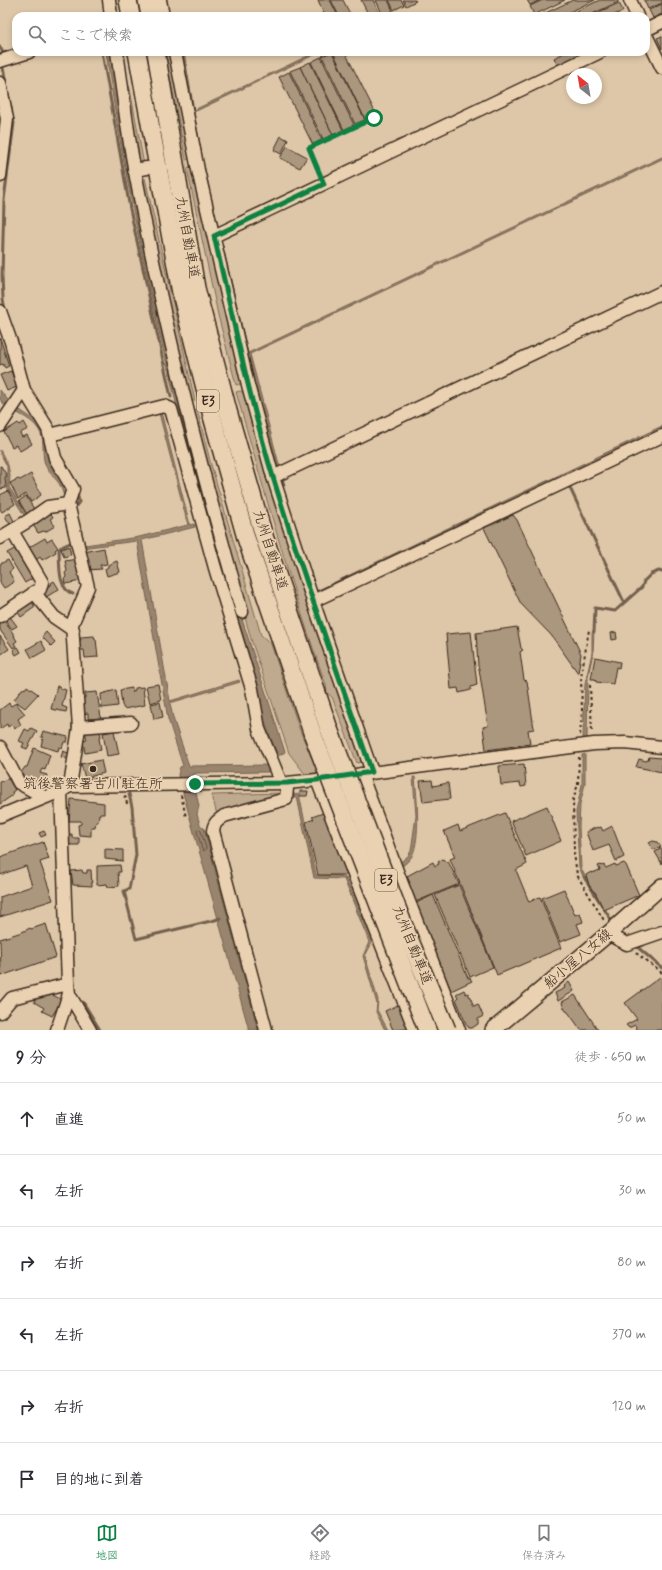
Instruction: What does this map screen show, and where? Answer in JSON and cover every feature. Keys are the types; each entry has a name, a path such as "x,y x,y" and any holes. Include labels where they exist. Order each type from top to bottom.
{"highway":[{"path":"128,0 130,12"},
{"path":"147,0 149,12"},
{"name":"九州自動車道","path":"137,56 181,293 212,416 246,538 313,734 427,1030"},
{"name":"九州自動車道","path":"157,56 196,288 228,411 263,533 329,729 404,926 447,1030"}],"main road":[{"name":"船小屋八女線","path":"493,1030 609,933 662,886"}],"street":[{"path":"109,0 111,12"},
{"path":"160,0 162,12"},
{"path":"630,0 635,12"},
{"path":"650,28 662,22"},
{"path":"650,43 662,68"},
{"path":"0,61 16,56"},
{"path":"118,56 140,169 162,304 216,522 242,612"},
{"path":"176,56 192,163 214,236 248,385 273,476 397,871 459,1030"},
{"path":"214,236 592,56"},
{"path":"0,83 7,119 1,158 0,176"},
{"path":"273,476 662,292"},
{"path":"0,311 24,390 48,429 55,458 73,489 68,504 88,587 72,624 79,727 65,788 68,989 57,1030"},
{"path":"0,426 24,390"},
{"path":"50,435 164,406 171,409 215,568 252,689 259,729 284,785 286,799 224,816 217,821 213,832 266,1030"},
{"path":"313,601 662,436"},
{"path":"0,538 28,522 48,507 68,504"},
{"path":"0,616 40,588 42,582 12,531"},
{"path":"34,592 54,618 73,630"},
{"path":"79,727 131,723"},
{"path":"0,816 65,788 179,788 195,784 284,785 366,773 579,750 592,744 625,743 662,747"},
{"path":"0,747 19,783 44,797"},
{"path":"317,780 415,1030"},
{"path":"609,933 626,944 662,932"},
{"path":"0,1012 12,998 68,989"},
{"path":"68,989 90,1030"}],"path":[{"path":"324,184 309,148 374,118"},
{"path":"589,630 580,677 582,711 578,784 573,800 574,853 577,875 609,933"},
{"path":"590,685 592,744"},
{"path":"179,788 186,817"},
{"path":"626,944 662,973"}],"shaded area":[{"path":"166,56 173,56 192,153 190,158 186,160"},
{"path":"126,78 130,89 144,165 136,163"},
{"path":"192,167 245,379 240,384 236,385 218,315 187,168"},
{"path":"145,178 195,401 192,401 187,397 140,181"},
{"path":"240,391 248,395 361,750 361,762 357,763 332,697 327,693 326,685 290,576 257,465 236,392"},
{"path":"197,409 210,461 261,635 271,644 299,728 318,773 305,774 289,753 251,639 225,545 194,419"},
{"path":"280,793 279,797 217,815 212,795"},
{"path":"346,878 354,878 379,942 374,944"}],"water":[{"path":"107,56 114,56 128,153 240,613 285,752 278,756 260,708 245,659 184,435 168,371 140,244 116,116"},
{"path":"183,56 185,56 194,110 308,56 312,56 194,112 218,228 216,228 201,161"},
{"path":"662,157 662,159 250,354 280,468 278,468 247,356 219,239 221,238 248,353"},
{"path":"0,390 11,404 36,421 43,429 49,464 54,472 61,478 67,495 75,507 85,545 139,537 188,525 159,413 161,412 190,525 194,524 195,527 142,540 170,701 239,680 240,682 170,703 173,718 189,766 269,765 268,772 197,773 192,775 199,806 197,814 200,825 204,828 258,1030 249,1030 178,775 180,767 183,766 168,719 137,541 81,548 61,487 48,471 45,464 42,437 39,431 31,421 3,404 0,399"},
{"path":"662,426 662,430 318,593 316,591"},
{"path":"0,450 8,465 10,476 9,487 28,517 26,518 7,488 7,466 0,453"},
{"path":"594,628 593,653 588,677 587,739 583,738 585,684 592,653 592,633"},
{"path":"585,754 585,784 580,804 579,827 581,868 587,880 585,881 579,867 576,812 582,784 582,755"},
{"path":"413,777 415,777 417,806 417,839 412,856 401,867 398,864 408,856 411,851 416,816"},
{"path":"291,793 294,793 294,795 299,794 316,875 344,876 372,943 365,956 378,1000 377,1010 388,1030 385,1030 376,1012 377,1004 363,956 369,942 344,879 314,878 297,797 292,797"}],"building":[{"path":"318,0 330,0 336,12 323,12"},
{"path":"331,0 343,0 349,12 337,12"},
{"path":"361,0 373,0 379,12 367,12"},
{"path":"376,0 388,0 393,11 381,12"},
{"path":"389,0 401,0 404,5 394,10"},
{"path":"403,0 415,0 416,1 406,6"},
{"path":"527,0 540,0 530,5"},
{"path":"543,0 565,0 540,12 533,12 530,6"},
{"path":"573,0 595,0 570,12 548,12"},
{"path":"600,0 618,0 618,2 597,12 574,12"},
{"path":"644,0 662,0 662,3 648,9"},
{"path":"619,3 623,11 621,12 599,12"},
{"path":"662,4 662,14 653,18 649,10"},
{"path":"662,36 662,49 657,38"},
{"path":"322,56 334,56 365,120 355,124"},
{"path":"335,56 347,56 376,114 365,119"},
{"path":"558,56 579,56 558,66 554,58"},
{"path":"321,57 354,125 344,130 311,62"},
{"path":"310,62 343,130 333,135 300,67"},
{"path":"300,67 333,135 323,139 290,71"},
{"path":"289,72 322,140 313,145 279,77"},
{"path":"281,136 288,140 281,154 274,150"},
{"path":"287,146 307,157 300,168 280,158"},
{"path":"0,338 9,366 5,368 3,364 0,365"},
{"path":"11,371 17,387 7,391 0,375"},
{"path":"24,422 28,429 20,433 22,437 27,435 32,444 20,451 16,445 12,447 4,432 18,423 20,425"},
{"path":"0,466 7,476 5,477 6,488 0,489"},
{"path":"31,474 41,495 31,502 26,494 18,499 10,483"},
{"path":"8,491 15,504 2,512 0,509 0,495"},
{"path":"26,496 34,509 28,516 19,501"},
{"path":"50,512 53,517 50,519 55,526 45,532 38,533 32,523"},
{"path":"10,513 14,521 10,524 5,516"},
{"path":"513,515 517,520 581,654 578,673 551,635 521,604 484,528"},
{"path":"45,538 47,542 52,539 58,548 55,550 56,552 42,560 40,557 36,560 26,549"},
{"path":"69,546 71,555 64,557 61,549"},
{"path":"16,548 30,567 27,569 33,578 25,583 7,553"},
{"path":"104,548 107,564 100,565 102,569 87,570 84,552"},
{"path":"77,559 81,581 65,584 64,579 67,571 65,561"},
{"path":"8,560 13,569 9,572 14,581 4,588 0,582 0,564"},
{"path":"117,561 120,572 107,576 105,569 108,565"},
{"path":"54,581 59,589 43,599 39,592 52,584 51,583"},
{"path":"31,600 35,607 21,617 16,609"},
{"path":"8,614 17,626 12,629 3,617"},
{"path":"2,618 17,641 14,643 16,646 13,648 0,630 0,620"},
{"path":"517,627 521,648 523,650 520,652 524,680 527,681 534,729 528,730 530,744 486,750 483,727 488,726 478,666 476,633"},
{"path":"46,632 55,642 51,646 42,637"},
{"path":"471,632 477,685 471,687 471,690 459,693 458,688 451,689 446,634"},
{"path":"616,632 617,639 612,640 611,633"},
{"path":"0,636 9,649 0,655"},
{"path":"94,636 96,639 98,657 85,658 84,650 79,650 78,641 81,640 81,637"},
{"path":"41,641 46,650 32,658 27,649"},
{"path":"18,647 21,652 16,655 13,650"},
{"path":"595,657 620,662 619,668 616,667 613,684 596,682 595,679 591,679"},
{"path":"158,684 161,700 150,703 146,686"},
{"path":"27,686 38,694 25,708 14,700 22,689 26,688"},
{"path":"57,686 60,686 60,688 66,690 62,706 67,708 66,712 51,709"},
{"path":"143,687 145,705 124,709 120,690 132,688 132,693 135,688"},
{"path":"116,690 118,706 102,708 101,694"},
{"path":"97,692 101,718 88,719 88,713 83,714 81,698 85,698 85,693"},
{"path":"160,702 163,717 154,719 151,704"},
{"path":"9,703 11,706 16,703 25,714 18,719 21,725 15,728 12,724 8,727 7,724 0,729 0,710"},
{"path":"31,728 37,731 27,749 22,747 24,743 19,741 25,729 29,731"},
{"path":"43,731 68,737 67,742 64,742 62,748 59,747 58,751 41,746"},
{"path":"85,731 100,732 101,737 99,738 101,750 85,753 83,741 87,740"},
{"path":"114,731 119,754 107,756 103,733"},
{"path":"34,748 50,755 45,770 42,769 40,773 47,775 45,783 24,778 21,773 25,767 27,767"},
{"path":"63,751 71,754 69,759 61,757"},
{"path":"649,757 662,758 662,772 636,767 639,759 646,761"},
{"name":"筑後警察署古川駐在所","path":"101,760 104,773 85,778 81,764"},
{"path":"524,764 526,786 521,787 520,783 501,785 499,766"},
{"path":"8,778 15,790 12,792 13,795 0,804 0,780 1,782"},
{"path":"432,780 433,786 448,783 450,799 423,802 420,781"},
{"path":"300,791 308,791 307,796 300,796"},
{"path":"71,799 104,803 104,814 99,814 98,822 96,822 95,827 91,827 91,836 79,835 78,825 81,824 81,821 69,821"},
{"path":"547,806 561,841 526,856 511,821"},
{"path":"323,813 347,875 318,875 306,822 314,819 312,817"},
{"path":"505,813 527,864 516,870 529,902 540,897 561,948 497,975 450,859 455,857 444,831 458,825 460,831"},
{"path":"612,826 624,857 616,861 609,845 593,851 586,832 597,827 601,827 603,831"},
{"path":"44,831 46,835 41,837 39,833"},
{"path":"72,834 72,838 79,838 79,845 65,845 65,835"},
{"path":"653,841 657,842 661,847 654,850 649,843"},
{"path":"43,842 49,859 40,862 53,900 0,917 0,897 32,886 26,866 0,875 0,857"},
{"path":"662,848 662,864 655,852"},
{"path":"105,849 123,850 123,861 105,859"},
{"path":"443,859 446,862 448,861 459,884 415,902 408,885 410,883 407,876 433,862 435,866"},
{"path":"624,863 639,895 604,910 595,892 589,885 586,875 600,870 598,866 601,865 604,865 606,868 615,864 616,866"},
{"path":"120,865 121,872 118,872 119,886 108,887 107,884 97,885 97,866"},
{"path":"82,870 83,873 87,873 87,870 91,870 92,886 73,885 71,871"},
{"path":"459,885 493,967 470,977 435,895"},
{"path":"564,889 575,915 580,913 583,922 577,924 581,934 560,942 542,898"},
{"path":"433,895 468,978 472,981 451,991 414,904"},
{"path":"46,924 56,957 1,976 0,939"},
{"path":"660,977 662,979 662,1030 637,1030 635,1025 629,1028 626,1025 637,1019 625,1003"},
{"path":"569,982 574,991 558,1001 555,993 565,988 564,986"},
{"path":"464,990 466,994 468,993 474,1006 478,1004 483,1016 478,1019 478,1024 472,1028 469,1028 466,1024 456,999 458,997 456,994"},
{"path":"49,993 62,1000 52,1016 42,1011 44,1008 34,1002 38,995 41,997 44,994 47,996"},
{"path":"575,995 598,1030 581,1030 566,1011 562,1002"},
{"path":"400,1004 409,1029 393,1030 385,1011"}],"waterway":[{"path":"0,47 3,53 12,50"},
{"path":"103,56 130,209 171,397"},
{"path":"3,68 11,109"},
{"path":"5,310 2,276 4,200 14,123 12,115"},
{"path":"282,479 284,485"},
{"path":"572,485 569,486 624,602"},
{"path":"75,507 79,502 77,492"},
{"path":"70,543 61,547 59,550 60,575 64,587 73,594"},
{"path":"594,632 595,608 615,611 642,587 644,581 651,574 659,571 662,572"},
{"path":"129,794 132,807 136,855 129,889 124,891 136,939 220,918"},
{"path":"584,877 613,923"},
{"path":"635,945 662,968"},
{"path":"83,1002 100,1030"}],"tunnel":[{"path":"168,166 187,164"}],"place":[{"name":"筑後警察署古川駐在所","path":"93,769"}],"route":[{"path":"195,784 287,783 372,772 313,601 273,476 248,385 214,236 324,184 309,148 374,118"}]}
